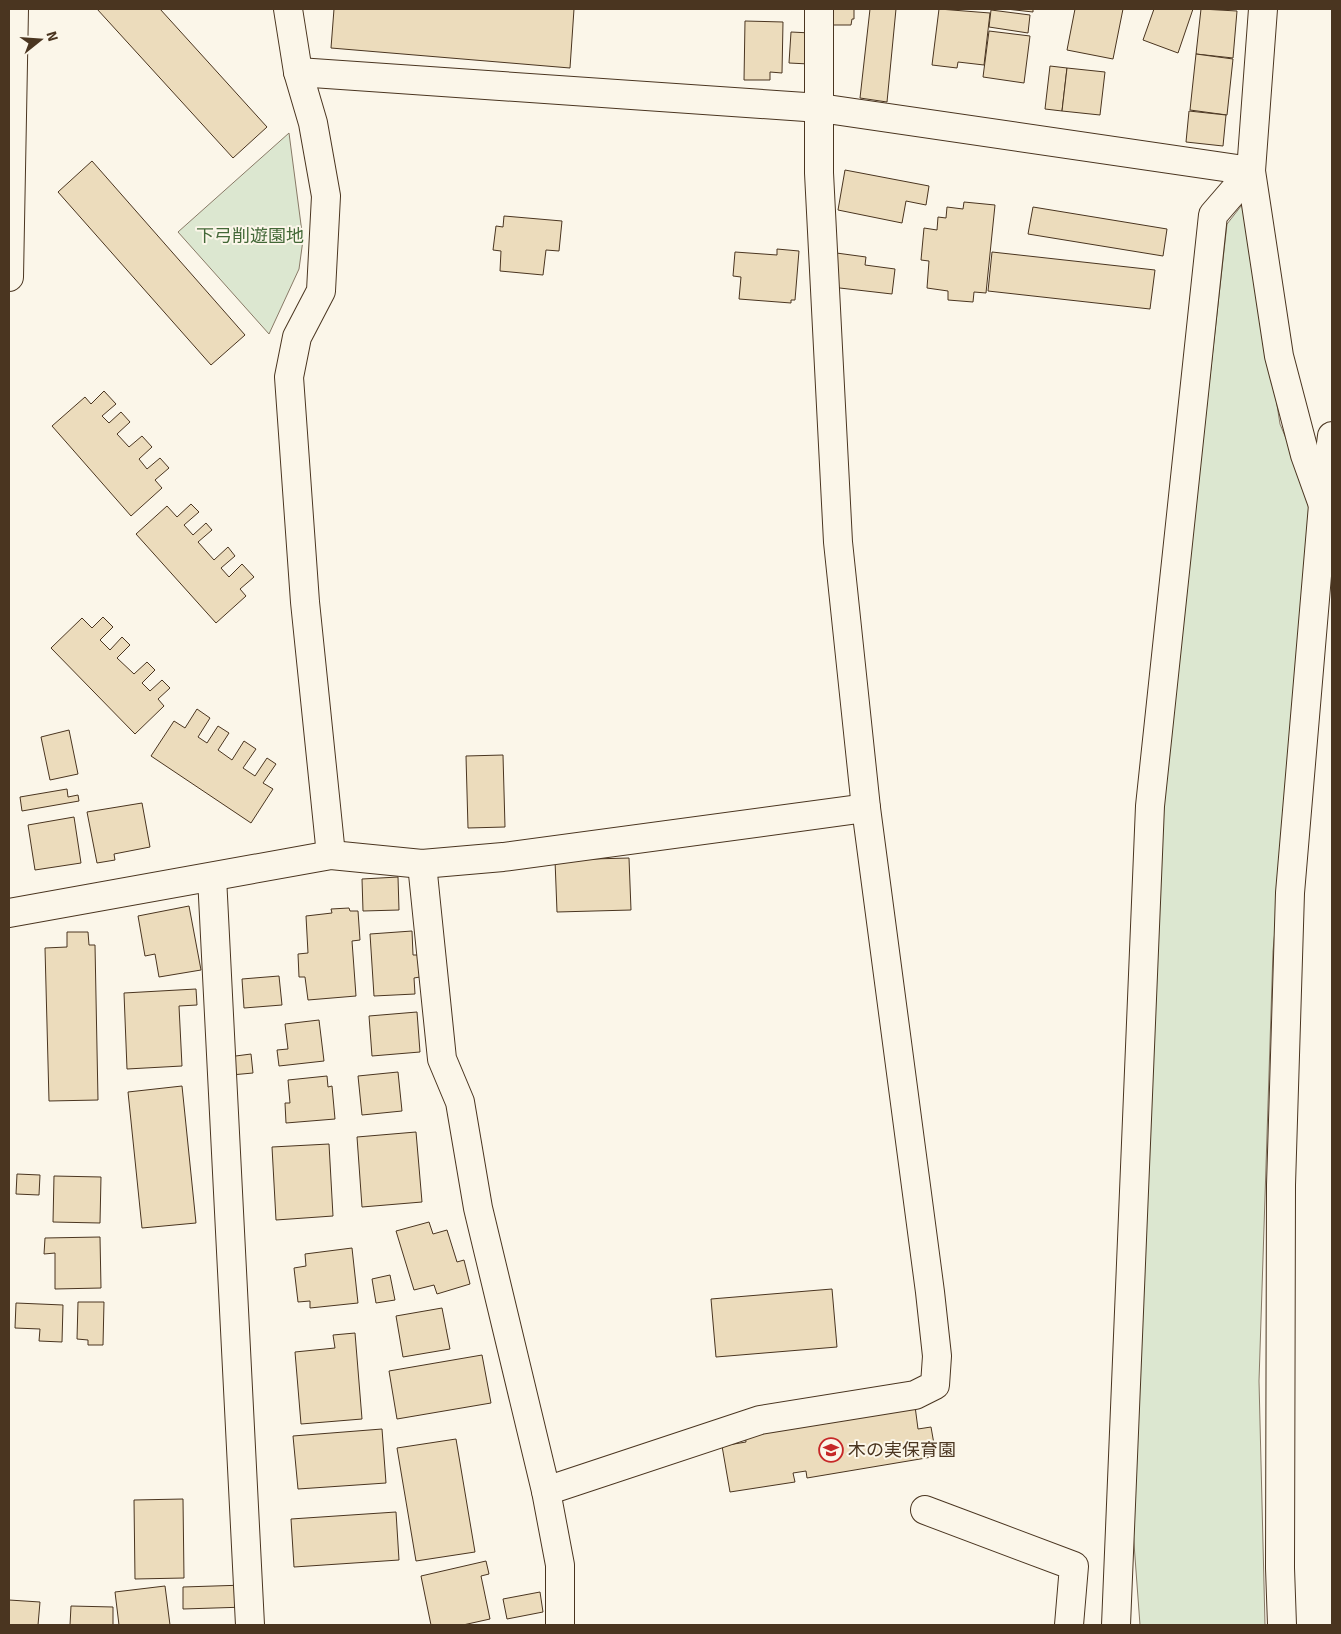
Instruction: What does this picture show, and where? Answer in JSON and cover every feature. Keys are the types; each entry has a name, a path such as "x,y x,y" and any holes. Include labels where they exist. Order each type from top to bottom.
{"street":[{"path":"9,277 14,9"},
{"path":"288,9 298,72 313,123 326,196 321,291 297,337 289,377 305,602 331,855"},
{"path":"546,1491 760,1420 915,1395 936,1385 937,1356 930,1292 866,808 838,542 822,249 819,9"},
{"path":"1262,9 1251,171 1279,356 1305,455 1323,505"},
{"path":"298,72 820,108 1251,171"},
{"path":"1116,1625 1150,806 1213,215 1251,171"},
{"path":"1282,1625 1280,1568 1281,1194 1290,894 1323,505 1332,436"},
{"path":"9,913 331,855 422,864 504,857 866,808"},
{"path":"422,864 442,1058 460,1102 478,1208 546,1491 560,1565 560,1625"},
{"path":"212,877 250,1625"},
{"path":"926,1510 1074,1566 1070,1625"}],"green space":[{"name":"下弓削遊園地","path":"289,133 303,240 299,269 269,334 178,232"},
{"path":"1245,201 1280,424 1315,508 1273,951 1259,1381 1265,1625 1140,1625 1133,1530 1159,832 1227,224"}],"building":[{"path":"97,9 160,9 267,127 233,158"},
{"path":"334,9 574,9 570,68 331,48"},
{"path":"829,9 854,9 854,19 852,19 851,25 833,25"},
{"path":"870,9 896,9 887,102 860,98"},
{"path":"939,9 990,13 984,65 958,62 957,68 932,65"},
{"path":"1006,9 1033,9 1033,12"},
{"path":"1075,9 1123,9 1113,59 1067,50"},
{"path":"1154,9 1193,9 1178,53 1143,40"},
{"path":"1201,9 1237,11 1233,58 1196,54"},
{"path":"991,10 1030,15 1028,33 989,27"},
{"path":"745,21 783,22 782,73 770,72 770,80 744,80"},
{"path":"989,31 1030,36 1024,83 983,77"},
{"path":"791,32 811,33 809,64 789,63"},
{"path":"1196,54 1233,59 1227,115 1190,110"},
{"path":"1050,66 1067,68 1062,111 1045,109"},
{"path":"1067,68 1105,72 1100,115 1062,111"},
{"path":"1189,111 1226,115 1223,146 1186,142"},
{"path":"92,161 245,335 211,365 58,192"},
{"path":"845,170 929,186 926,205 906,201 902,223 838,210"},
{"path":"964,202 995,205 986,293 974,292 973,302 948,300 948,291 927,288 929,261 921,260 924,228 937,230 938,217 946,218 947,207 963,209"},
{"path":"1033,207 1167,229 1163,256 1028,234"},
{"path":"504,216 562,221 559,251 546,250 543,275 500,271 501,251 493,250 496,226 503,227"},
{"path":"777,249 799,251 795,300 791,300 791,303 739,299 741,277 733,276 735,252 777,255"},
{"path":"829,252 866,257 865,265 895,269 892,294 831,287"},
{"path":"992,252 1155,270 1150,309 988,291"},
{"path":"104,391 116,404 102,416 109,423 121,412 130,422 117,434 129,447 142,436 152,447 139,459 147,469 160,458 169,468 155,480 162,488 131,516 52,426 85,397 91,404"},
{"path":"191,504 199,512 184,525 193,535 206,523 212,530 198,542 214,560 228,547 235,556 221,568 229,577 242,564 254,577 240,589 246,596 216,623 136,534 167,506 177,517"},
{"path":"103,617 113,627 100,640 110,650 122,637 130,645 117,658 134,674 147,662 155,670 142,683 150,691 162,680 170,688 158,699 164,706 135,734 51,648 82,618 92,628"},
{"path":"197,709 210,718 198,737 207,743 218,726 229,733 218,750 232,760 244,741 256,749 243,768 255,776 267,758 276,764 263,783 273,789 251,823 151,756 174,721 185,728"},
{"path":"69,730 78,774 50,780 41,737"},
{"path":"503,755 505,827 468,828 466,756"},
{"path":"67,789 68,797 78,795 79,801 22,811 20,797"},
{"path":"142,803 150,847 114,854 115,860 97,863 87,812"},
{"path":"74,817 81,863 35,870 28,825"},
{"path":"629,858 631,910 557,912 555,860"},
{"path":"398,877 399,910 363,911 362,879"},
{"path":"189,906 201,970 159,977 155,954 145,956 138,916"},
{"path":"349,908 350,911 358,911 360,940 352,941 356,996 308,1000 305,977 299,977 298,954 308,953 306,916 332,913 331,909"},
{"path":"412,931 413,955 418,955 420,977 414,978 415,994 374,996 370,934"},
{"path":"67,932 88,932 89,945 95,945 98,1100 49,1101 45,948 67,947"},
{"path":"279,976 282,1005 244,1008 242,979"},
{"path":"196,989 197,1005 179,1006 182,1066 127,1069 124,993"},
{"path":"417,1012 420,1052 372,1056 369,1016"},
{"path":"319,1020 324,1061 279,1066 277,1050 288,1049 285,1024"},
{"path":"251,1054 253,1073 231,1075 228,1057"},
{"path":"398,1072 402,1111 362,1115 358,1076"},
{"path":"327,1076 328,1087 332,1086 335,1119 286,1123 285,1103 290,1103 288,1080"},
{"path":"182,1086 196,1223 142,1228 128,1092"},
{"path":"416,1132 422,1202 362,1207 357,1137"},
{"path":"329,1144 333,1216 276,1220 272,1147"},
{"path":"17,1174 40,1175 39,1195 16,1194"},
{"path":"54,1176 101,1177 100,1223 53,1222"},
{"path":"429,1222 433,1234 447,1230 457,1262 464,1260 470,1284 437,1294 434,1285 414,1290 396,1231"},
{"path":"100,1237 101,1288 55,1289 55,1253 44,1254 45,1238"},
{"path":"352,1248 358,1303 310,1308 310,1301 298,1302 294,1268 306,1266 305,1254"},
{"path":"390,1275 395,1300 376,1303 372,1279"},
{"path":"832,1289 837,1347 716,1357 711,1299"},
{"path":"78,1302 104,1302 103,1345 88,1345 88,1340 77,1339"},
{"path":"16,1303 63,1305 62,1342 39,1341 40,1329 15,1328"},
{"path":"442,1308 450,1349 403,1357 396,1316"},
{"path":"355,1333 362,1419 301,1424 295,1352 335,1348 333,1335"},
{"path":"482,1355 491,1403 397,1419 389,1371"},
{"path":"915,1406 918,1429 931,1427 934,1444 930,1444 932,1457 807,1478 806,1471 793,1473 795,1482 730,1492 722,1446 746,1442 745,1434"},
{"path":"382,1429 386,1483 298,1489 293,1436"},
{"path":"456,1439 475,1552 416,1561 397,1448"},
{"path":"183,1499 184,1578 135,1579 134,1500"},
{"path":"396,1512 399,1560 294,1567 291,1519"},
{"path":"486,1561 489,1574 481,1576 490,1619 463,1625 431,1625 421,1576"},
{"path":"245,1585 246,1607 183,1609 183,1587"},
{"path":"165,1586 170,1625 119,1625 115,1592"},
{"path":"540,1592 543,1612 507,1619 503,1599"},
{"path":"9,1600 40,1602 38,1625 9,1625"},
{"path":"71,1606 113,1607 113,1625 70,1625"}],"place":[{"name":"木の実保育園","path":"831,1450"}]}
